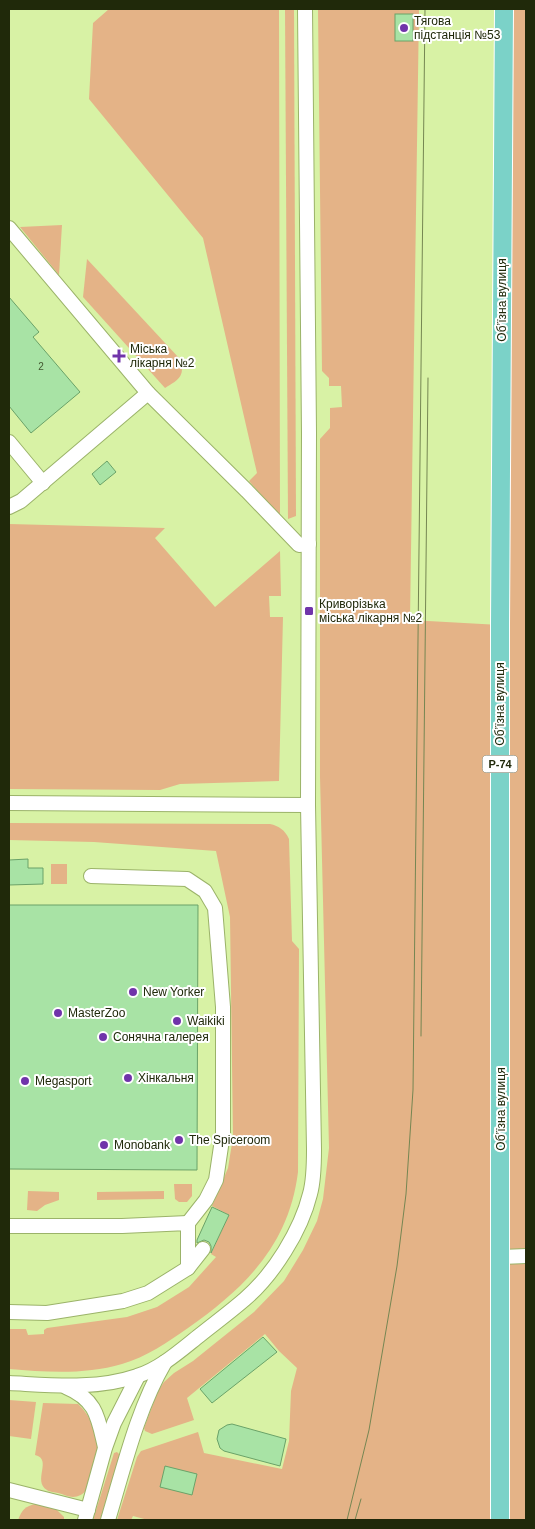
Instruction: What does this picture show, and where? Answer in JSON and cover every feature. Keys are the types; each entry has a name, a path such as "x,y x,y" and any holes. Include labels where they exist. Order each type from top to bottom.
{"main road":[{"name":"Обʼїзна вулиця","path":"500,1520 500,625 504,9"}],"street":[{"path":"9,1383 102,1385 138,1376 167,1359 246,1298 275,1266 293,1236 310,1194 314,1173 314,1149 308,805 309,544 305,9"},
{"path":"9,228 148,393 299,545 309,544"},
{"path":"9,242 31,255"},
{"path":"9,507 21,501 43,483 148,393"},
{"path":"9,442 43,483"},
{"path":"9,803 308,805"},
{"path":"91,876 188,879 206,891 215,908 223,1007 223,1134 216,1180 206,1200 188,1223 188,1268"},
{"path":"9,1226 122,1226 188,1223"},
{"path":"9,1312 47,1313 123,1301 148,1293 188,1268 204,1249"},
{"path":"501,1257 526,1256"},
{"path":"108,1520 135,1430 152,1384 167,1359"},
{"path":"9,1490 87,1515 105,1448 114,1423 138,1376"},
{"path":"61,1385 78,1392 94,1407 105,1448"}],"shaded area":[{"path":"109,9 279,9 280,516 249,481 257,473 203,238 89,99 93,23"},
{"path":"285,9 294,9 296,516 288,519"},
{"path":"318,9 419,9 410,620 500,625 504,9 526,9 526,1520 148,1520 133,1516 131,1520 117,1520 137,1457 141,1451 198,1432 204,1453 282,1469 289,1441 291,1391 297,1368 265,1334 187,1398 194,1420 152,1434 145,1431 144,1428 158,1391 164,1382 254,1312 284,1281 303,1250 317,1221 323,1199 329,1148 320,777 320,439 330,428 330,408 342,407 341,386 329,386 329,378 322,371"},
{"path":"62,225 59,275 20,227"},
{"path":"87,259 179,358 182,373 178,379 165,388 83,297"},
{"path":"9,524 165,528 155,538 215,607 280,551 281,596 269,596 270,617 283,617 279,781 180,784 160,790 9,789"},
{"path":"9,823 270,824 281,829 289,839 292,941 299,949 298,1172 293,1198 285,1222 261,1262 228,1297 209,1313 173,1339 140,1357 122,1364 94,1370 66,1372 9,1369 9,1329 26,1329 28,1335 44,1334 44,1330 47,1328 127,1317 157,1307 189,1287 216,1257 211,1254 229,1215 212,1206 228,1168 233,1137 230,917 216,851 94,842 9,840"},
{"path":"51,864 67,864 67,884 51,884"},
{"path":"174,1184 192,1184 192,1196 187,1202 179,1202 175,1199"},
{"path":"28,1191 59,1192 59,1200 45,1205 37,1211 27,1210"},
{"path":"164,1191 164,1199 97,1200 97,1192"},
{"path":"9,1400 36,1402 31,1439 9,1436"},
{"path":"43,1403 78,1404 86,1413 94,1428 97,1449 92,1475 84,1493 79,1496 71,1497 51,1492 43,1486 41,1481 43,1465 40,1457 35,1455"},
{"path":"117,1452 120,1455 100,1520 93,1520 114,1453"},
{"path":"36,1504 56,1509 64,1517 64,1520 18,1520 24,1509"}],"building":[{"name":"Тягова підстанція №53","path":"395,14 413,14 413,41 395,41"},
{"path":"9,297 39,332 33,337 80,392 31,433 9,406"},
{"path":"107,461 116,472 100,485 92,474"},
{"path":"28,859 28,868 43,868 43,884 9,885 9,860"},
{"name":"Сонячна галерея","path":"9,905 198,905 197,1170 9,1169"},
{"path":"212,1207 229,1215 211,1253 209,1242 204,1240 197,1243 197,1240"},
{"path":"263,1337 277,1352 212,1403 200,1389"},
{"path":"232,1424 286,1439 280,1466 224,1451 220,1448 217,1439 219,1430"},
{"path":"165,1466 197,1474 192,1495 160,1487"}],"tram line":[{"path":"347,1520 369,1430 397,1266 406,1194 413,1090 425,9"},
{"path":"421,1036 428,378"},
{"path":"355,1520 361,1499"}],"place":[{"name":"Тягова підстанція №53","path":"404,28"},
{"name":"Міська лікарня №2","path":"119,356"},
{"name":"Криворізька міська лікарня №2","path":"309,611"},
{"name":"New Yorker","path":"133,992"},
{"name":"MasterZoo","path":"58,1013"},
{"name":"Waikiki","path":"177,1021"},
{"name":"Сонячна галерея","path":"103,1037"},
{"name":"Хінкальня","path":"128,1078"},
{"name":"Megasport","path":"25,1081"},
{"name":"The Spiceroom","path":"179,1140"},
{"name":"Monobank","path":"104,1145"}]}
